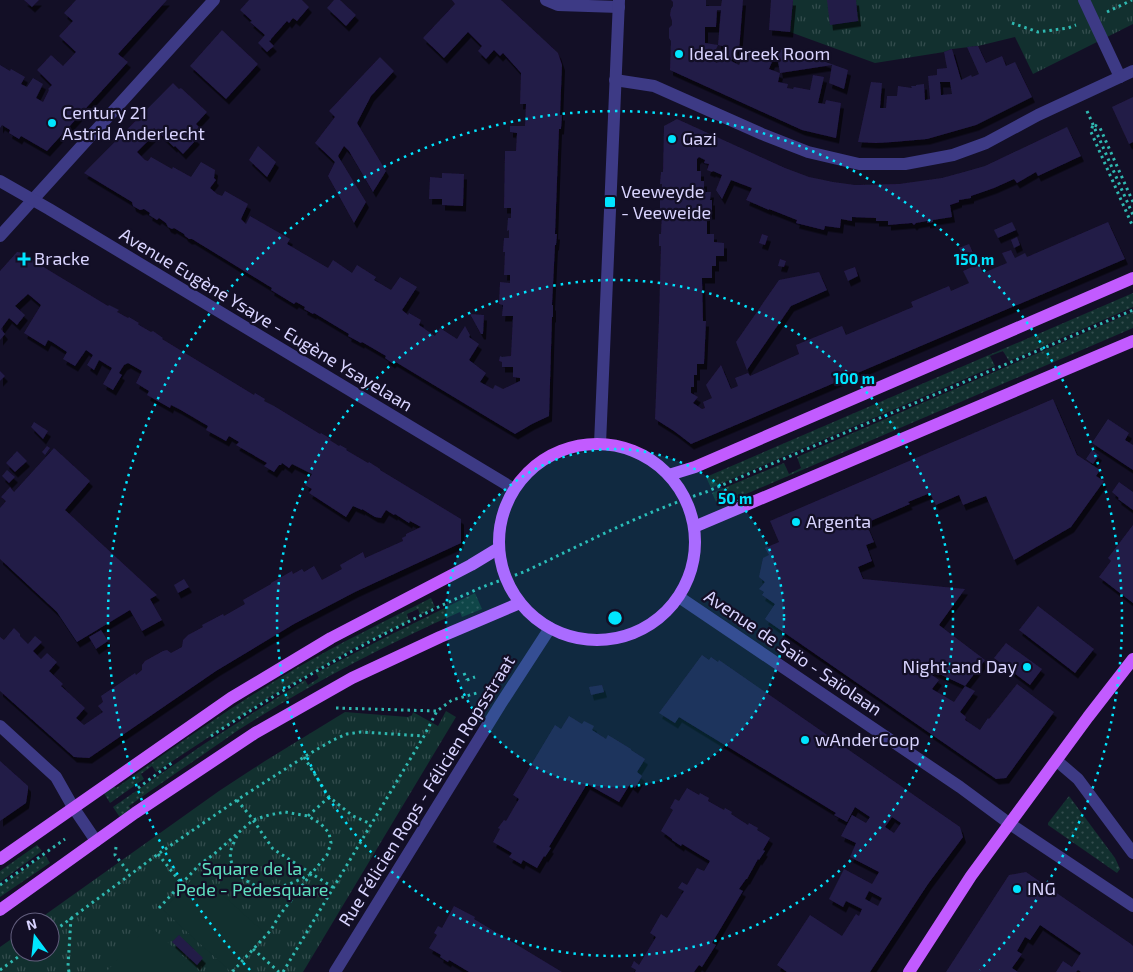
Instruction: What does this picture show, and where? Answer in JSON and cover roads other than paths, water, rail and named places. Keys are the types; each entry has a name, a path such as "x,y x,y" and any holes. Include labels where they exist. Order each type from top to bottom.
{"main road":[{"path":"669,475 695,467 1133,278"},
{"path":"694,527 1133,341"},
{"path":"580,445 616,445 630,449 651,460 669,475 686,499 694,527 695,546 693,563 687,581 678,597 663,615 643,629 620,637 596,640 572,637 550,628 539,621 520,603 505,578 501,564 498,548 499,528 505,508 514,489 527,473 542,460 560,450 580,445"},
{"path":"0,859 231,698 331,638 471,565 498,548"},
{"path":"0,910 120,824 255,733 352,678 520,603"},
{"path":"909,972 971,876 1088,717 1133,660"}],"street":[{"path":"0,236 214,0"},
{"path":"546,0 558,5 619,4 600,444"},
{"path":"1084,0 1120,77"},
{"path":"615,80 654,86 762,134 808,152 859,164 905,164 953,155 986,143 1133,71"},
{"name":"Avenue Eugène Ysaye - Eugène Ysayelaan","path":"0,181 514,489"},
{"name":"Avenue de Saïo - Saïolaan","path":"678,597 1133,906"},
{"name":"Rue Félicien Rops - Félicien Ropsstraat","path":"335,972 500,705 550,628"},
{"path":"0,726 56,777 96,841"},
{"path":"1057,760 1078,779 1133,852"}],"place":[{"name":"Ideal Greek Room","path":"679,54"},
{"name":"Century 21 Astrid Anderlecht","path":"52,123"},
{"name":"Gazi","path":"672,139"},
{"name":"Veeweyde - Veeweide","path":"610,202"},
{"name":"Bracke","path":"24,259"},
{"name":"Argenta","path":"796,522"},
{"name":"Night and Day","path":"1027,667"},
{"name":"wAnderCoop","path":"805,740"},
{"name":"ING","path":"1017,889"}],"park label":[{"name":"Square de la Pede - Pedesquare","path":"252,880"}]}
